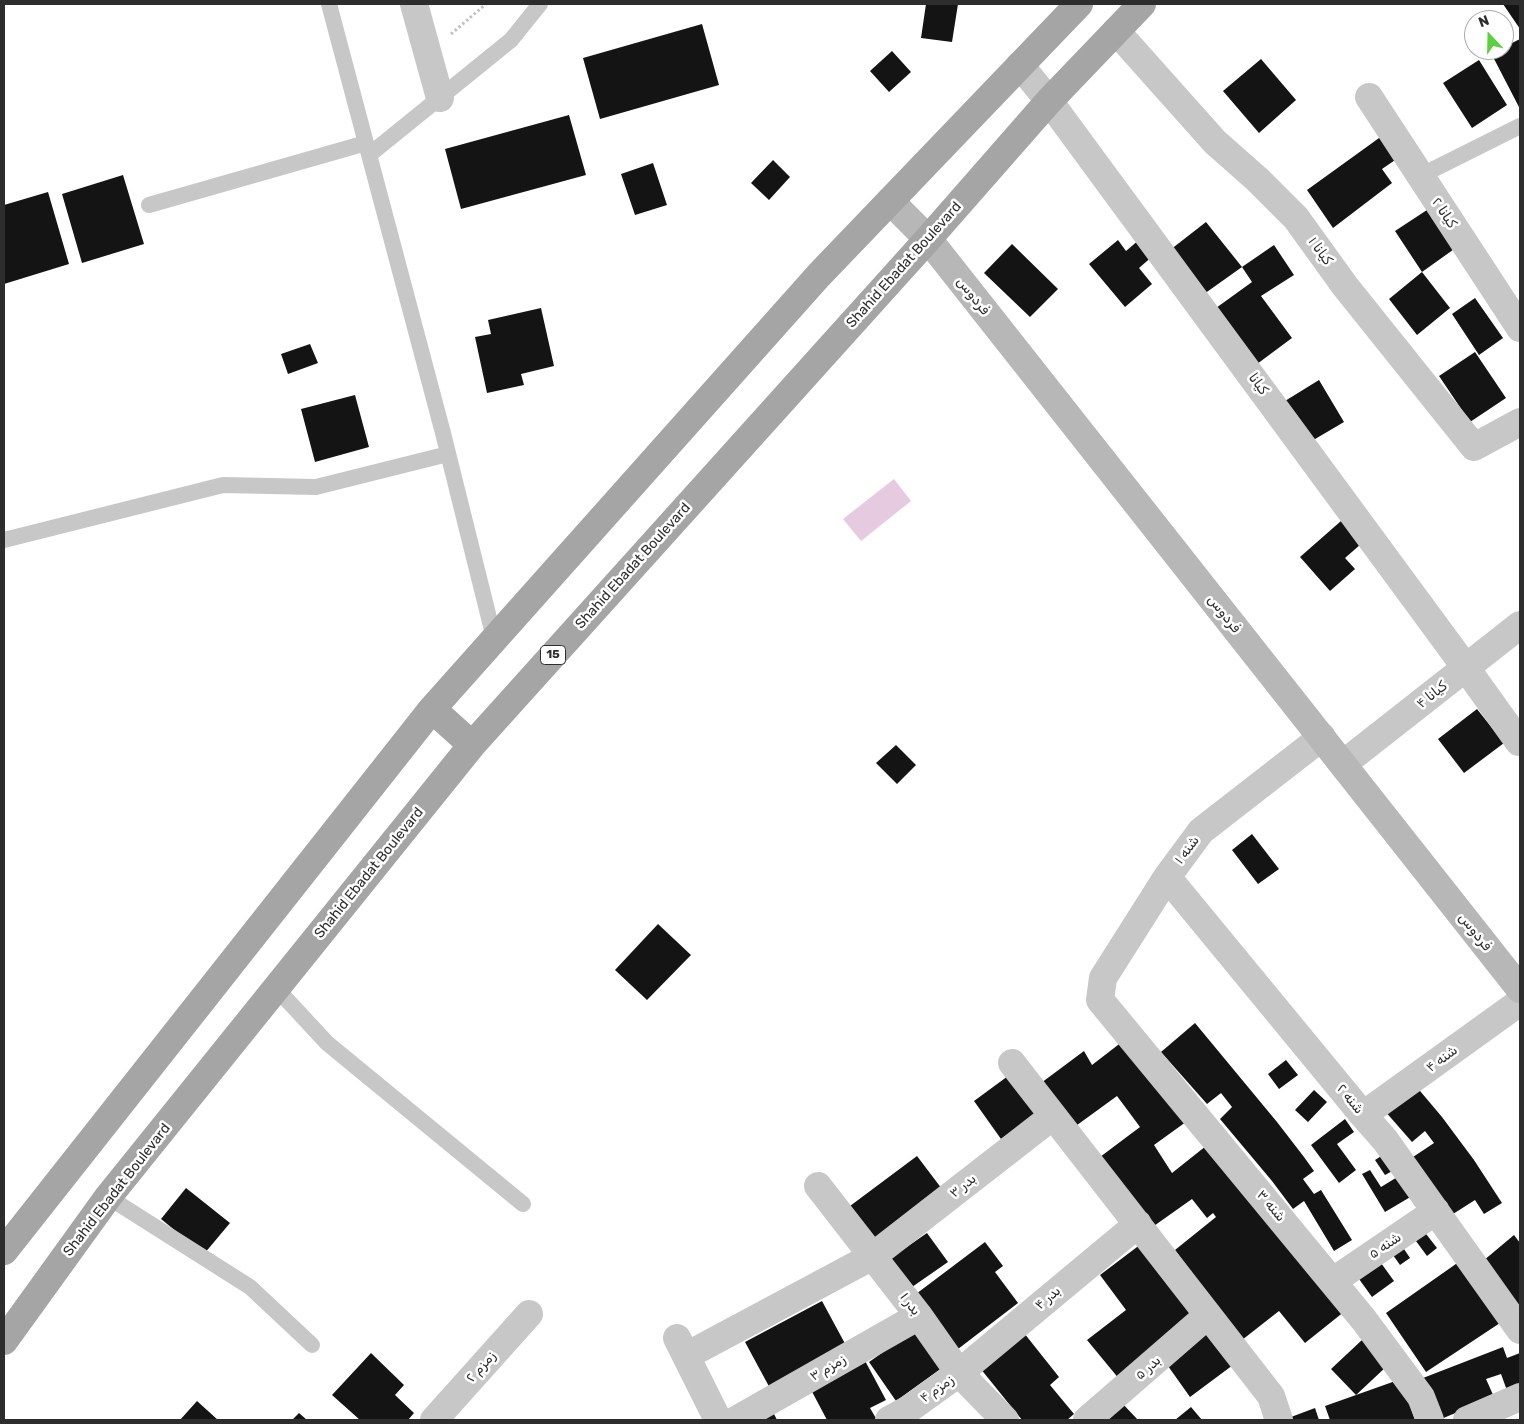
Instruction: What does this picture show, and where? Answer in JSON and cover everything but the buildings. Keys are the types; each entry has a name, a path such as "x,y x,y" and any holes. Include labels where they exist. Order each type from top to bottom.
{"main road":[{"name":"Shahid Ebadat Boulevard","path":"4,1340 108,1197 472,745 928,239 1049,101 1142,4"},
{"path":"5,1247 432,709 819,275 1020,65 1070,7"},
{"path":"432,709 472,745"}],"street":[{"path":"414,4 440,98"},
{"name":"کیانا ۱","path":"1116,30 1215,142 1258,180 1296,218 1345,286 1474,447 1520,422"},
{"name":"کیانا","path":"1020,65 1049,101 1519,742"},
{"name":"کیانا ۲","path":"1369,97 1519,323"},
{"name":"فردوس","path":"890,201 928,239 1520,989"},
{"name":"کیانا ۴","path":"1343,764 1520,625"},
{"name":"شنه ۱","path":"1100,1000 1103,978 1168,876 1201,831 1322,737"},
{"name":"شنه ۲","path":"1168,876 1385,1140 1520,1330"},
{"name":"شنه ۳","path":"1100,1000 1333,1281 1421,1397 1430,1420"},
{"name":"شنه ۴","path":"1363,1115 1520,1002"},
{"path":"1012,1063 1271,1396 1279,1420"},
{"name":"بدر ۳","path":"718,1420 681,1347 873,1256 1053,1116"},
{"name":"بدر ۱","path":"818,1186 919,1316 959,1373 1005,1420"},
{"name":"شنه ۵","path":"1333,1281 1436,1211"},
{"name":"بدر ۴","path":"959,1373 1138,1224"},
{"name":"زمزم ۲","path":"434,1420 529,1314"},
{"name":"بدر ۵","path":"1087,1420 1208,1315"},
{"name":"زمزم ۳","path":"736,1420 919,1316"},
{"name":"زمزم ۴","path":"889,1420 959,1373"},
{"path":"1467,1420 1520,1397"}],"lane":[{"path":"329,4 448,454 494,638"},
{"path":"149,205 367,149 440,98 511,40 540,4"},
{"path":"1420,176 1520,126"},
{"path":"4,540 223,485 316,487 448,454"},
{"path":"276,988 326,1043 523,1204"},
{"path":"108,1197 250,1287 312,1345"}],"path":[{"path":"428,54 486,4"}],"shaded area":[{"path":"894,479 911,501 861,541 843,519"}]}
